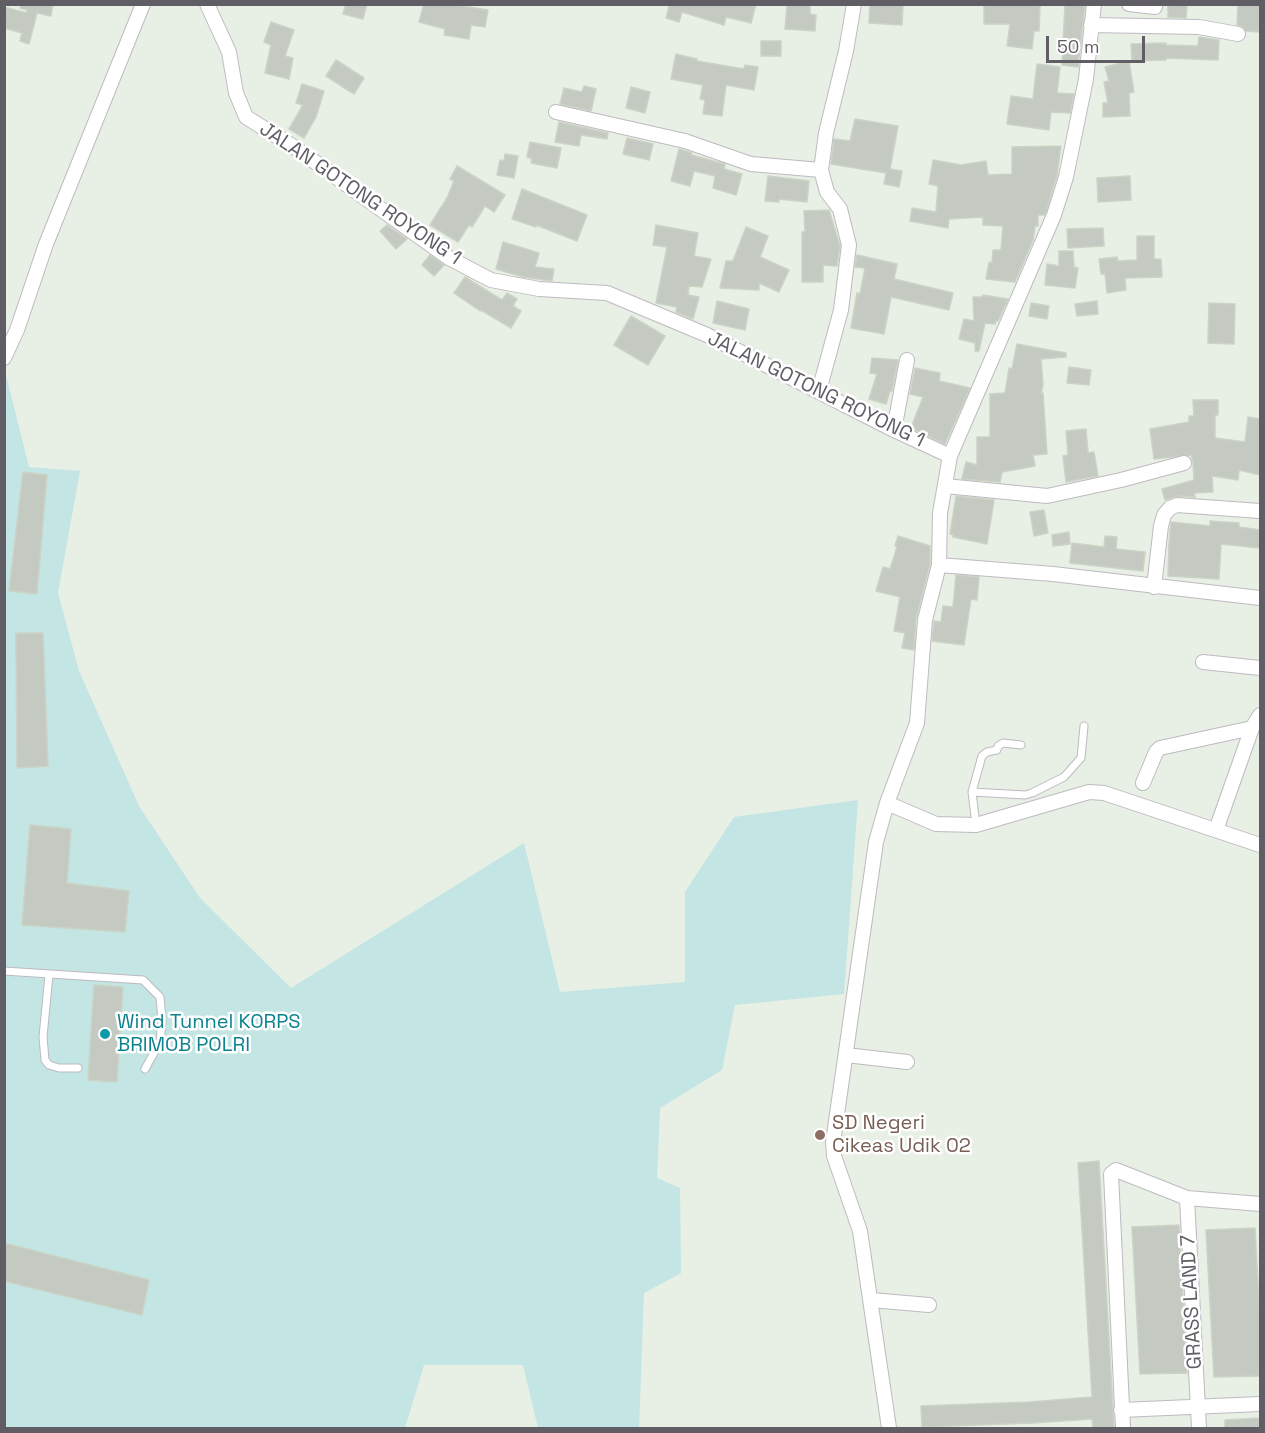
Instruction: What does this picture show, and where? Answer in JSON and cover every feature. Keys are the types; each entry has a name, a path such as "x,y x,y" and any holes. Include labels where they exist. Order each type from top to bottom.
{"street":[{"path":"4,358 17,330 46,244 143,4"},
{"name":"JALAN GOTONG ROYONG 1","path":"207,4 230,52 236,93 246,117 294,147 448,258 491,280 539,289 607,293 707,335 950,456"},
{"path":"819,391 841,310 849,245 840,209 827,192 821,170 826,133 846,51 854,4"},
{"path":"889,1428 860,1231 834,1156 833,1142 876,842 887,803 917,723 925,620 939,565 940,513 950,456 1054,214 1066,177 1084,90 1094,4"},
{"path":"1129,4 1155,7"},
{"path":"1091,25 1199,27 1238,34"},
{"path":"556,112 685,141 751,164 821,170"},
{"path":"894,430 908,360"},
{"path":"945,486 1047,496 1184,463"},
{"path":"1154,586 1161,526 1164,515 1170,508 1177,505 1260,511"},
{"path":"939,565 1053,574 1260,598"},
{"path":"1203,662 1260,668"},
{"path":"1216,831 1252,728 1260,715"},
{"path":"1143,783 1160,748 1252,728"},
{"path":"887,803 936,824 976,825 1089,792 1104,793 1260,845"},
{"path":"846,1055 907,1062"},
{"path":"1123,1428 1111,1174 1116,1170 1187,1198 1260,1204"},
{"name":"GRASS LAND 7","path":"1187,1198 1199,1428"},
{"path":"871,1300 929,1305"},
{"path":"1121,1410 1260,1404"}],"lane":[{"path":"972,792 1025,795 1065,777 1081,758 1084,726"},
{"path":"976,825 972,792 982,756 987,752 997,750 998,746 1003,743 1021,745"},
{"path":"4,971 143,980 160,997 162,1021 160,1042 145,1069"},
{"path":"50,975 43,1037 45,1060 49,1065 58,1068 78,1068"}],"shaded area":[{"path":"4,367 29,467 80,471 58,593 79,671 139,806 200,898 291,988 524,843 560,992 685,982 685,892 734,817 858,800 844,994 735,1005 722,1070 660,1108 657,1178 680,1188 681,1273 644,1293 639,1428 538,1428 523,1365 424,1365 405,1428 5,1428"}],"building":[{"path":"21,4 53,4 51,16 37,13 29,44 20,41 22,33 4,28 4,7 27,13 27,10 20,8"},
{"path":"346,4 367,4 363,19 343,14"},
{"path":"424,4 450,4 488,10 485,27 471,25 469,39 444,35 445,29 419,22"},
{"path":"667,4 756,4 751,23 726,17 724,25 682,12 679,22 666,18 669,7"},
{"path":"787,4 810,4 810,14 816,15 815,31 785,29"},
{"path":"870,4 903,4 902,25 869,23"},
{"path":"984,4 1040,4 1039,31 1034,31 1032,49 1007,46 1010,24 984,24"},
{"path":"1065,4 1085,4 1078,67 1062,65"},
{"path":"1168,4 1187,4 1186,18 1168,17"},
{"path":"1238,4 1260,4 1260,32 1246,31 1237,25"},
{"path":"271,22 294,30 285,56 293,58 289,79 265,73 271,45 264,42"},
{"path":"1199,37 1219,40 1218,60 1166,58 1166,60 1132,61 1131,44 1166,43 1166,45 1198,46"},
{"path":"761,41 781,41 781,56 761,56"},
{"path":"676,54 697,59 697,61 744,69 745,65 758,67 754,90 726,85 722,116 703,114 705,100 700,99 703,85 671,79"},
{"path":"336,60 364,78 354,94 326,76"},
{"path":"1129,61 1134,92 1129,93 1130,116 1103,117 1103,103 1108,103 1104,82 1109,81 1105,67"},
{"path":"1037,64 1060,67 1057,93 1074,94 1070,113 1051,112 1049,130 1007,124 1011,96 1033,99"},
{"path":"302,84 324,91 316,117 304,138 289,129 303,105 296,103"},
{"path":"584,86 596,89 591,111 560,104 564,88 582,92"},
{"path":"631,87 650,92 645,113 626,108"},
{"path":"855,119 898,126 890,169 902,171 899,187 884,184 886,173 831,164 834,139 850,141"},
{"path":"559,122 608,133 607,139 581,135 579,146 555,142"},
{"path":"627,138 653,144 649,160 623,154"},
{"path":"530,142 561,148 557,168 531,163 532,159 527,157"},
{"path":"1061,146 1057,175 1046,212 1044,215 1038,215 1038,226 1035,226 1033,240 1015,282 986,279 989,262 992,263 993,250 1001,250 1003,226 983,225 983,217 949,219 948,228 910,221 912,208 936,212 938,186 929,184 933,160 961,165 986,161 988,175 1012,174 1012,147"},
{"path":"679,149 692,153 691,155 725,164 724,169 742,174 736,195 713,188 715,176 694,171 690,186 671,181"},
{"path":"505,154 518,156 514,178 497,175 500,160 504,161"},
{"path":"457,166 505,195 494,212 485,206 472,227 469,225 458,242 430,225 447,198 454,181 450,179"},
{"path":"768,176 809,181 807,202 779,199 779,202 765,201"},
{"path":"1130,176 1131,200 1098,202 1097,178"},
{"path":"522,189 587,215 577,241 536,225 536,227 512,219"},
{"path":"829,210 840,246 837,266 823,265 823,282 802,282 804,211"},
{"path":"387,225 407,239 396,249 380,231"},
{"path":"656,225 698,233 694,256 711,259 702,287 689,286 688,295 699,297 693,319 676,312 677,307 656,303 667,247 653,245"},
{"path":"746,227 768,236 760,257 789,270 779,292 759,283 759,290 720,288 726,261 733,261"},
{"path":"1103,228 1104,246 1068,248 1067,229"},
{"path":"1137,236 1154,236 1154,259 1161,259 1162,277 1125,278 1126,290 1107,293 1105,274 1101,274 1099,259 1117,257 1118,261 1137,260"},
{"path":"503,242 539,253 535,267 554,269 552,281 523,277 496,269"},
{"path":"1059,251 1073,251 1074,267 1078,268 1075,288 1045,285 1047,264 1059,266"},
{"path":"430,255 444,265 434,276 422,265"},
{"path":"857,255 897,264 894,279 953,293 949,310 891,297 884,334 851,328 857,293 860,294 865,268 855,267"},
{"path":"465,277 502,300 507,293 517,299 513,306 521,311 511,328 454,293"},
{"path":"983,295 1008,299 998,321 995,324 985,323 979,351 975,351 975,343 959,339 964,319 974,321 973,297"},
{"path":"717,301 749,309 745,330 713,323"},
{"path":"1097,301 1098,314 1077,316 1075,304"},
{"path":"1031,303 1049,306 1047,319 1029,316"},
{"path":"1209,303 1235,304 1234,344 1208,343"},
{"path":"631,316 665,336 648,365 614,345"},
{"path":"1017,344 1066,353 1066,357 1041,359 1043,385 1041,393 1043,393 1047,454 1033,455 1035,466 1002,472 1000,482 962,479 966,462 977,465 977,437 990,437 990,394 1005,393 1009,368 1012,369"},
{"path":"872,358 898,360 892,391 890,391 886,404 869,399 877,374 870,373"},
{"path":"1069,367 1091,370 1089,385 1067,383"},
{"path":"915,368 940,373 939,381 970,388 945,444 911,428 923,397 910,394"},
{"path":"1193,400 1218,400 1218,415 1215,415 1215,438 1245,442 1248,417 1260,419 1260,475 1239,470 1238,480 1212,476 1213,492 1194,493 1195,497 1177,496 1165,500 1162,489 1194,480 1193,462 1191,455 1154,459 1150,429 1189,422 1189,416 1194,416"},
{"path":"1086,429 1088,453 1094,452 1098,476 1066,482 1063,456 1068,455 1066,431"},
{"path":"23,472 47,475 37,594 9,591"},
{"path":"956,496 994,500 987,544 953,537 950,534"},
{"path":"1044,510 1048,533 1034,536 1030,512"},
{"path":"1210,521 1239,523 1239,527 1260,530 1260,548 1221,544 1219,579 1168,576 1171,522 1210,526"},
{"path":"1069,532 1070,544 1053,546 1052,535"},
{"path":"898,536 930,546 930,564 916,619 914,650 902,648 905,633 894,631 900,597 876,591 883,567 890,569"},
{"path":"1105,536 1117,537 1116,549 1145,552 1143,571 1070,563 1072,543 1104,547"},
{"path":"956,575 979,577 977,600 971,599 964,645 932,641 934,621 941,622 943,606 953,607"},
{"path":"16,633 43,633 48,766 17,768"},
{"path":"30,825 71,829 67,883 129,891 125,932 22,925"},
{"name":"Wind Tunnel KORPS BRIMOB POLRI","path":"94,985 123,987 117,1082 88,1080"},
{"path":"1099,1161 1114,1428 1093,1428 1092,1419 922,1427 921,1406 1092,1397 1078,1163"},
{"path":"1179,1225 1187,1373 1140,1374 1132,1227"},
{"path":"1255,1228 1260,1321 1260,1376 1214,1377 1206,1230"},
{"path":"4,1243 149,1280 142,1315 4,1281"},
{"path":"1260,1418 1260,1428 1225,1428 1225,1420"}],"place":[{"name":"Wind Tunnel KORPS BRIMOB POLRI","path":"105,1034"},
{"name":"SD Negeri Cikeas Udik 02","path":"820,1135"}]}
